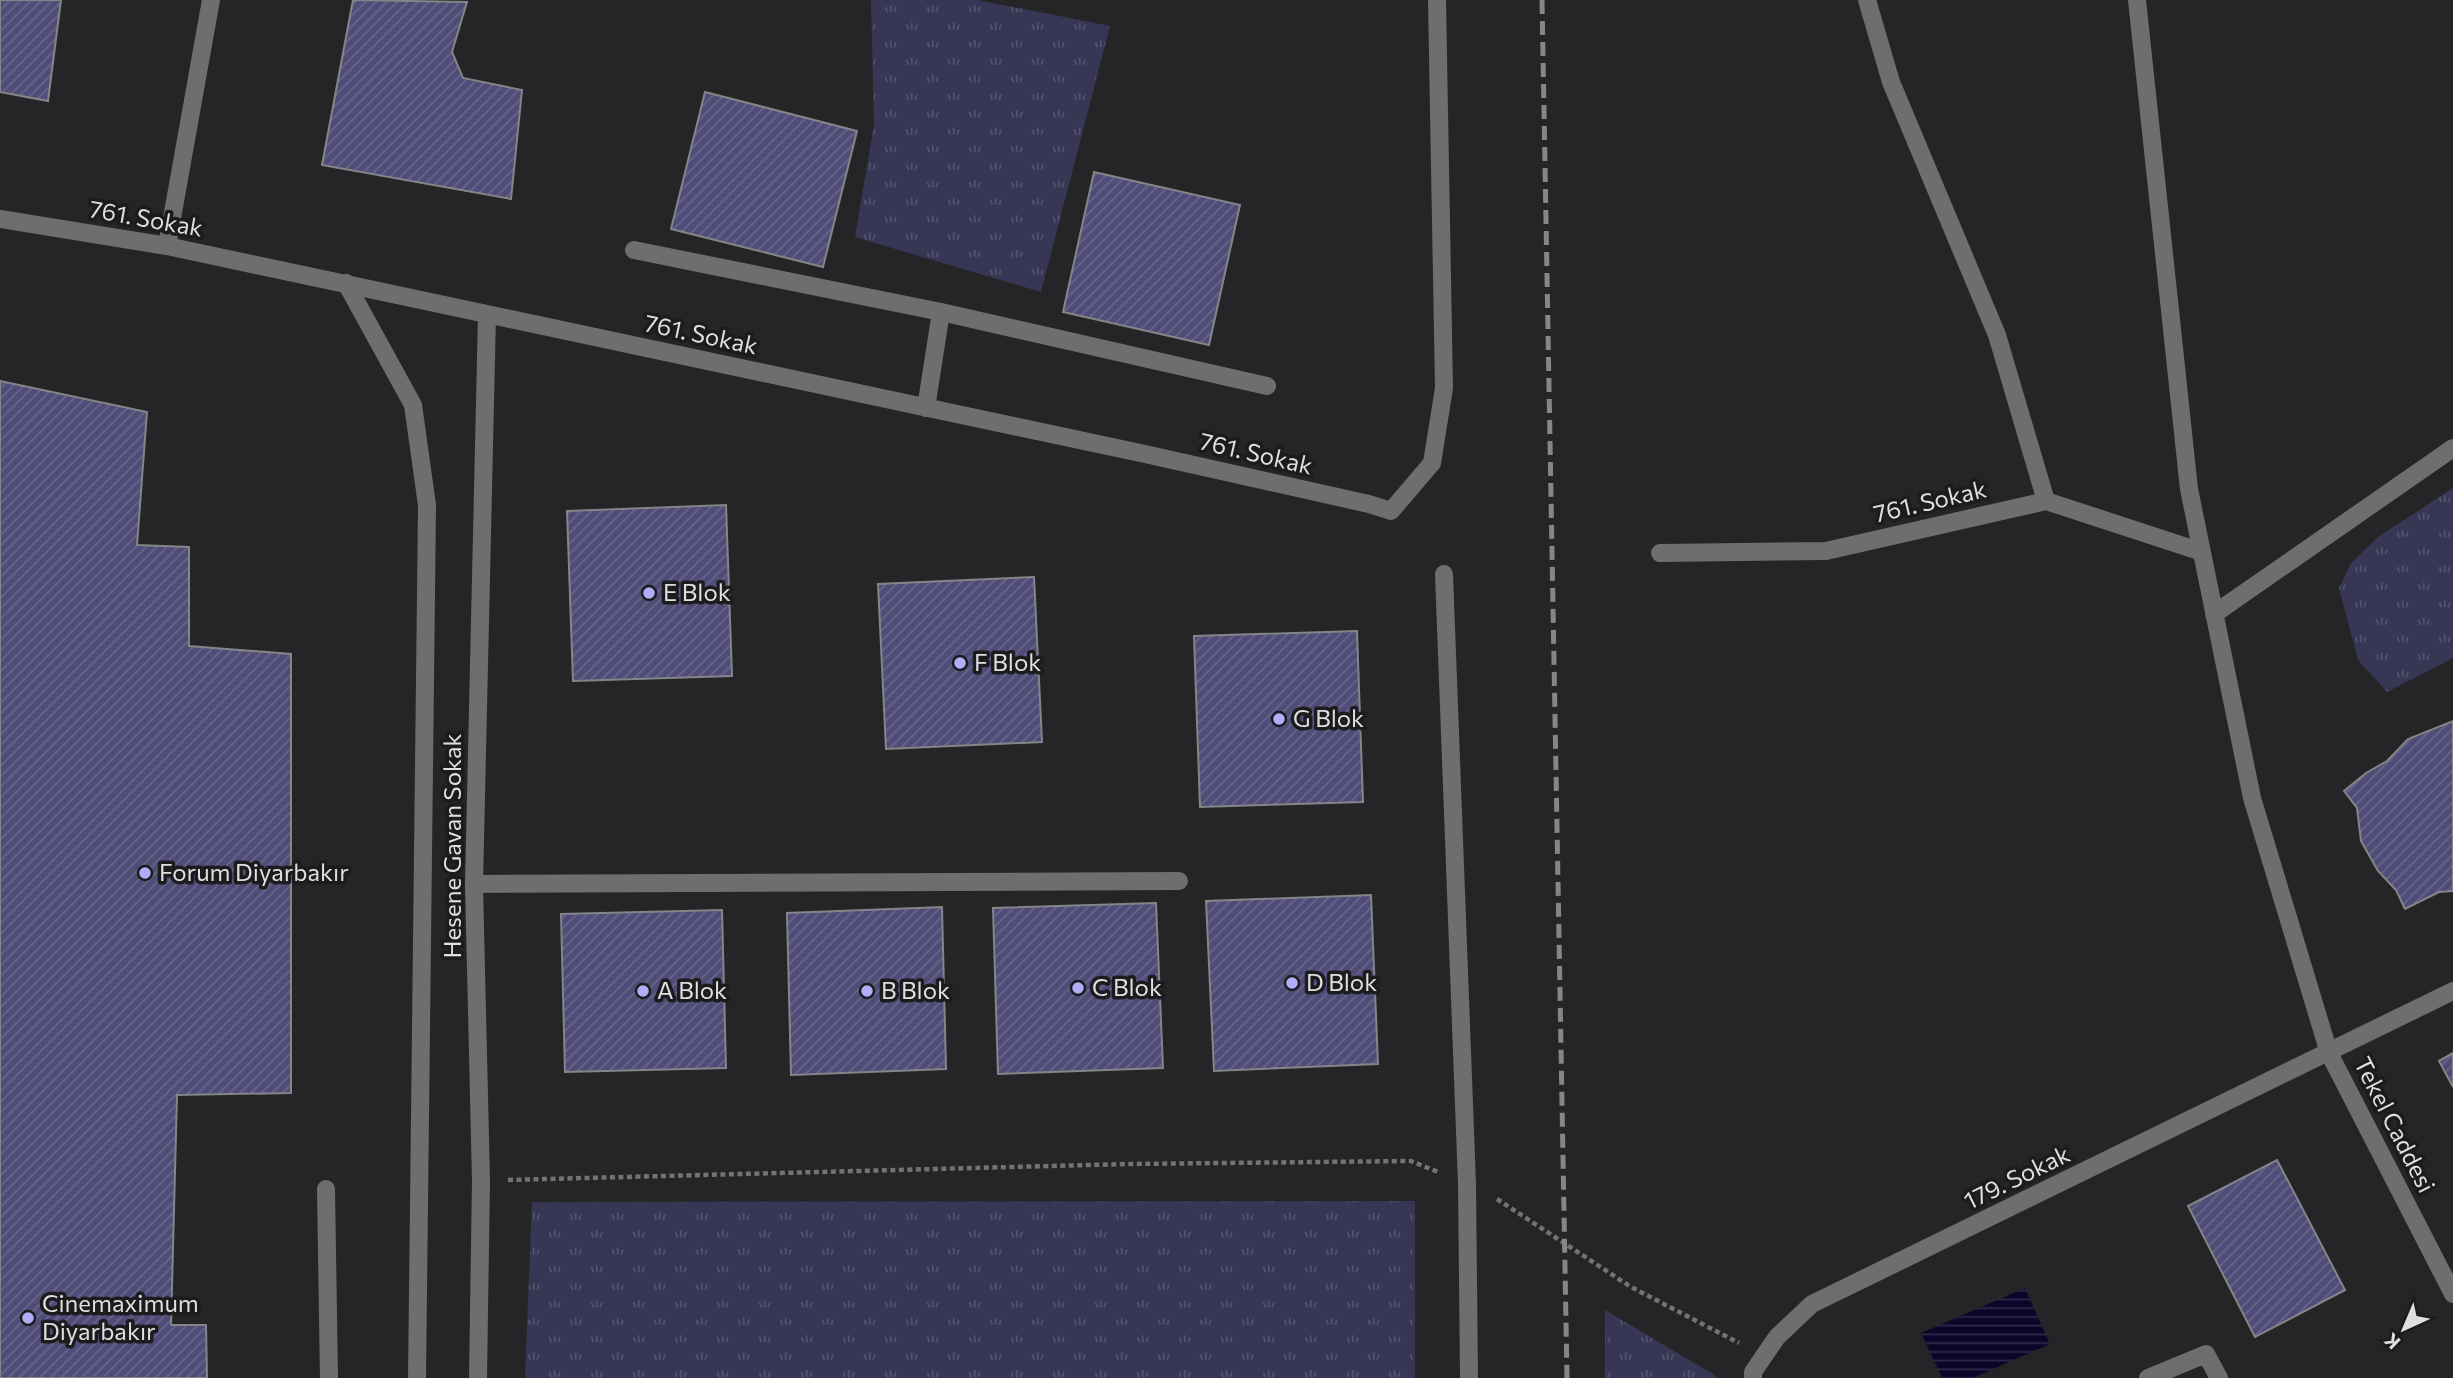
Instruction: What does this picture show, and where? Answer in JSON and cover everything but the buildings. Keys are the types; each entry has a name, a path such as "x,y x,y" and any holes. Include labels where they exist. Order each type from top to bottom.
{"street":[{"path":"167,246 211,0"},
{"name":"761. Sokak","path":"0,219 167,246 346,283 1158,457 1391,511 1432,463 1444,388 1437,0"},
{"path":"1867,0 1891,82 1997,335 2046,501 2202,552"},
{"name":"Tekel Caddesi","path":"2137,0 2189,489 2252,797 2329,1053 2453,1294"},
{"path":"634,250 942,312 1268,386"},
{"path":"346,283 412,405 427,505 416,1378"},
{"path":"926,408 942,312"},
{"name":"Hesene Gavan Sokak","path":"478,1378 481,1181 474,884 487,315"},
{"path":"2214,614 2453,448"},
{"name":"761. Sokak","path":"1660,553 1826,551 2046,501"},
{"path":"1444,574 1467,1184 1469,1378"},
{"path":"474,884 1179,881"},
{"name":"179. Sokak","path":"1754,1378 1754,1372 1777,1337 1812,1304 2453,991"},
{"path":"326,1189 329,1378"},
{"path":"2148,1378 2206,1354 2219,1378"}],"path":[{"path":"481,1181 1128,1164 1411,1161 1486,1192 1631,1287 1765,1356"}],"green space":[{"path":"871,0 977,0 1110,26 1041,292 855,237 874,125"},
{"path":"2453,488 2453,658 2387,692 2358,660 2339,588 2351,563 2378,537"},
{"path":"1415,1201 1415,1378 525,1378 532,1202"},
{"path":"1605,1310 1716,1376 1716,1378 1605,1378"}],"shaded area":[{"path":"2025,1288 2050,1344 1973,1378 1942,1378 1921,1333"}],"railway":[{"path":"1542,0 1567,1378"}],"place":[{"name":"E Blok","path":"649,593"},
{"name":"F Blok","path":"960,663"},
{"name":"G Blok","path":"1279,719"},
{"name":"Forum Diyarbakır","path":"145,873"},
{"name":"D Blok","path":"1292,983"},
{"name":"C Blok","path":"1078,988"},
{"name":"A Blok","path":"643,991"},
{"name":"B Blok","path":"867,991"},
{"name":"Cinemaximum Diyarbakır","path":"28,1318"}]}
